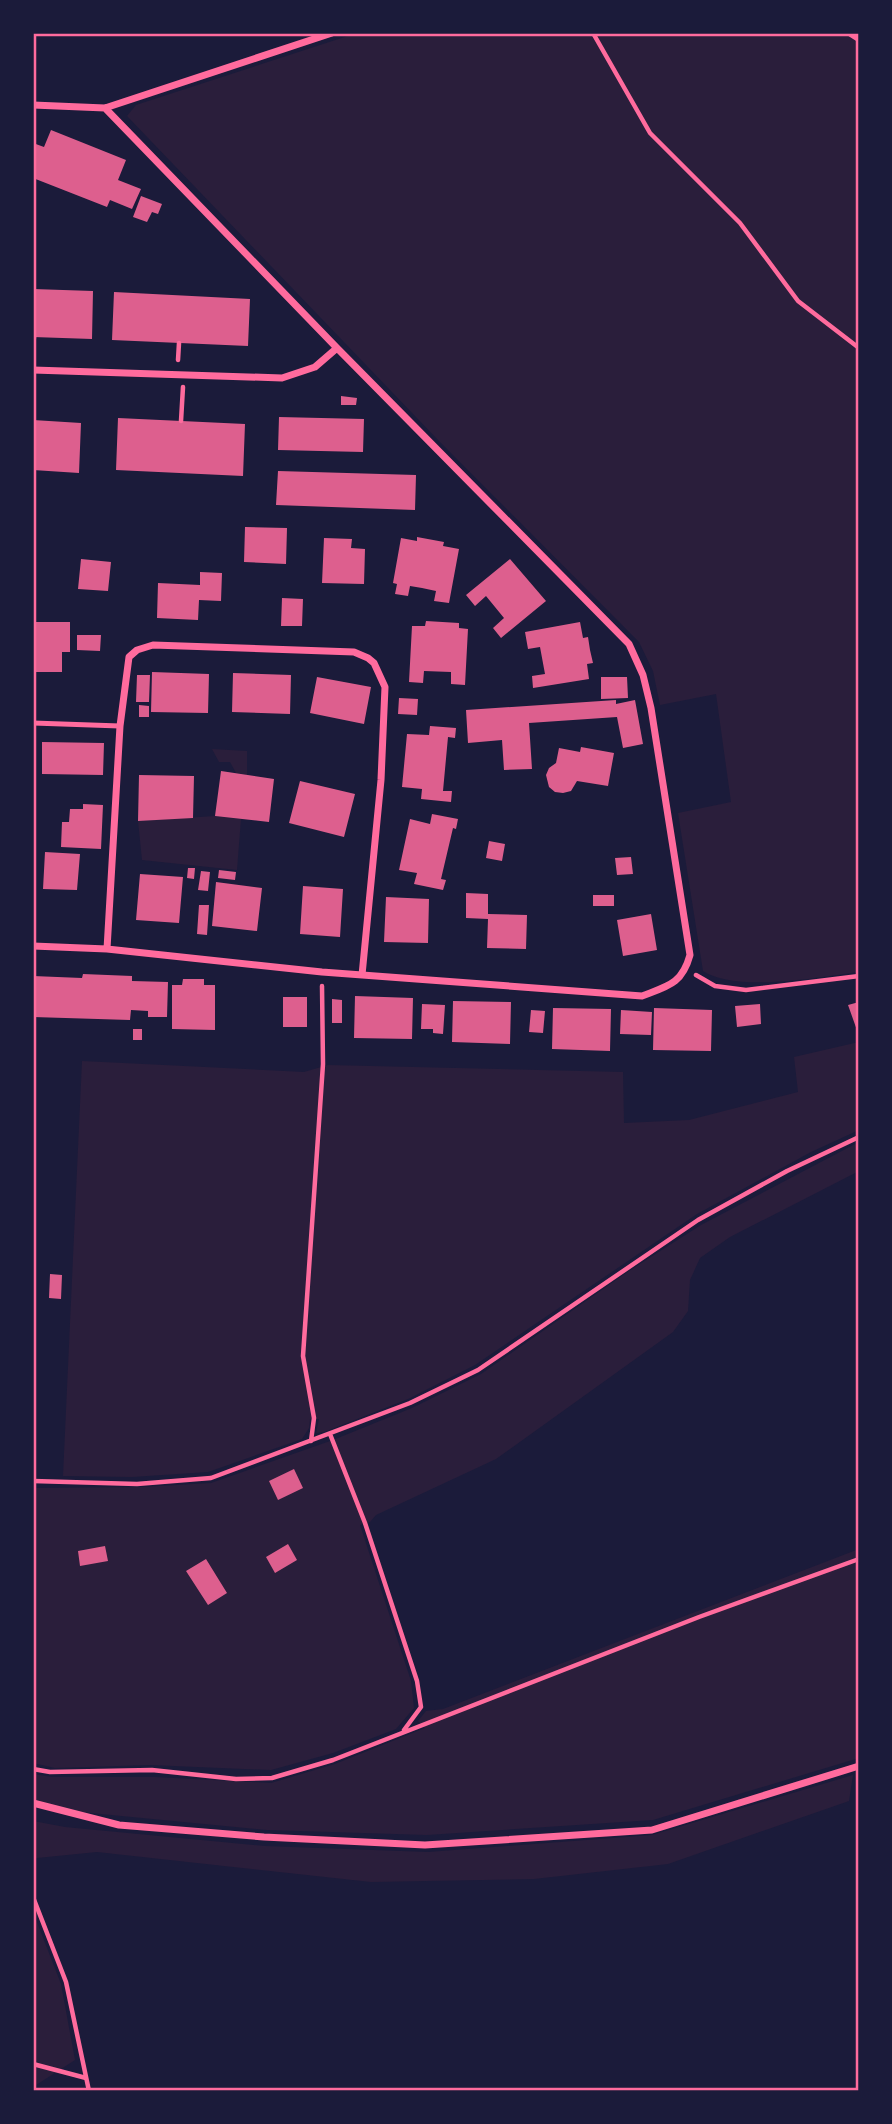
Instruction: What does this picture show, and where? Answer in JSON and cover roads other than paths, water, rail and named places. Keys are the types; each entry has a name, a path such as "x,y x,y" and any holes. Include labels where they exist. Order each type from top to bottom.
{"street":[{"path":"33,105 106,108 332,33"},
{"path":"33,946 107,949 322,972 642,996 675,984 686,969 690,955 651,708 643,675 629,644 337,348 106,108"},
{"path":"33,370 282,377 315,367 337,348"},
{"path":"107,949 120,726 129,657 144,646 153,645 336,650 368,657 384,680 381,780 362,975"},
{"path":"33,1803 119,1825 264,1837 425,1845 652,1830 859,1766"}],"lane":[{"path":"33,723 120,726"}]}
